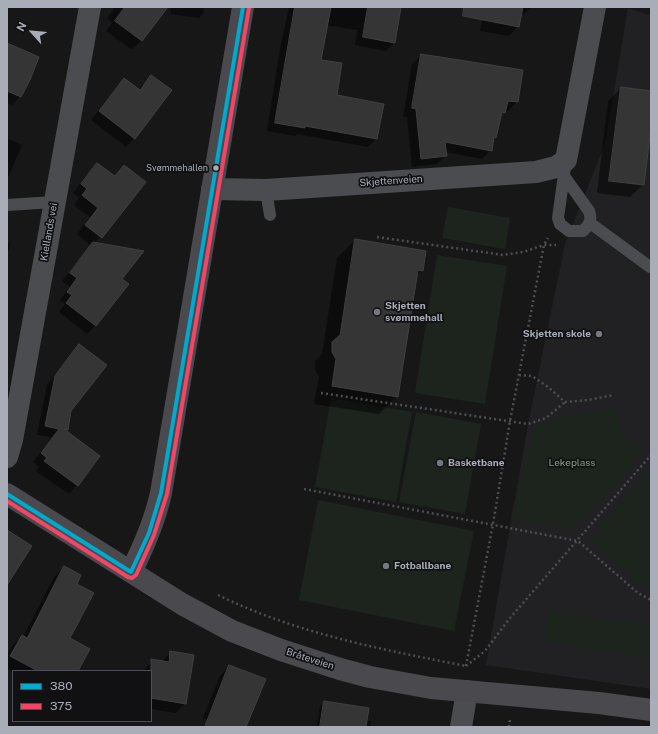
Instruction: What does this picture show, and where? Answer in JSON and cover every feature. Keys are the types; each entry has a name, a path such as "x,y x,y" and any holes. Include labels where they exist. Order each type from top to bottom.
{"main road":[{"path":"131,572 150,532 161,493 243,7"},
{"name":"Bråteveien","path":"7,494 209,619 252,640 370,677 431,688 599,703 651,710"}],"street":[{"name":"Kiellands vei","path":"7,457 12,440 90,7"},
{"path":"565,168 595,7"},
{"name":"Skjettenveien","path":"212,189 266,190 536,172 556,167 565,168"},
{"path":"461,727 467,691"}],"lane":[{"path":"565,168 591,217 590,223 583,231 569,231 560,224 558,218 565,168"},
{"path":"266,190 270,215"},
{"path":"7,205 54,202"},
{"path":"590,223 650,266"}],"path":[{"path":"466,666 493,524 510,421 544,245 558,218"},
{"path":"377,237 503,255 523,252 544,245 558,244"},
{"path":"519,375 532,376 548,387 565,402"},
{"path":"321,393 528,424 546,418 565,402 588,400 614,395"},
{"path":"466,666 484,651 510,618 651,455"},
{"path":"304,489 578,541 638,593 651,600"},
{"path":"215,594 263,615 345,641 473,667"},
{"path":"509,727 510,719"}],"shaded area":[{"name":"Skjetten skole","path":"628,8 651,16 651,689 486,665 528,424 565,244 605,144"}],"green space":[{"path":"448,207 510,218 505,249 442,238"},
{"path":"437,255 507,266 485,404 415,393"},
{"path":"331,398 412,412 396,502 315,487"},
{"name":"Lekeplass","path":"612,407 620,430 642,451 614,487 569,530 511,517 532,431 554,419"},
{"name":"Basketbane","path":"416,412 481,424 465,514 399,502"},
{"path":"651,467 651,588 646,588 590,539"},
{"name":"Fotballbane","path":"318,500 474,531 454,631 299,600"},
{"path":"548,612 651,624 651,658 544,642"}],"building":[{"path":"125,7 168,7 142,41 115,21"},
{"path":"295,7 331,7 321,60 342,63 337,95 384,104 377,139 305,126 305,128 275,123"},
{"path":"368,7 401,7 395,43 363,37"},
{"path":"464,7 523,7 519,27 463,16"},
{"path":"7,43 39,57 30,80 21,97 7,91"},
{"path":"421,54 523,70 518,102 508,101 505,113 502,112 496,138 494,137 492,151 445,142 447,156 421,159 416,109 412,108"},
{"path":"151,75 172,90 135,139 99,111 124,78 140,90"},
{"path":"621,87 651,91 651,127 644,185 609,181"},
{"path":"97,163 115,176 124,165 146,182 102,238 85,225 98,208 82,195 87,189 81,184"},
{"name":"Skjetten svømmehall","path":"355,239 426,251 423,271 418,270 398,397 332,386 336,359 332,352 332,342 340,335"},
{"path":"93,242 144,251 122,279 129,284 96,326 66,303 72,295 67,292 77,278 70,273"},
{"path":"79,344 107,365 71,411 68,430 64,429 100,456 78,486 44,461 47,458 41,453 59,429 45,426 55,376"},
{"path":"7,530 32,546 7,585"},
{"path":"64,566 81,575 77,584 94,593 70,638 90,649 79,670 36,670 10,656 22,635 27,638"},
{"path":"170,651 194,655 186,704 152,698 151,659 169,662"},
{"path":"229,665 266,679 246,727 205,727"},
{"path":"324,701 369,708 366,727 320,727"}],"transit line":[{"name":"380","path":"7,494 131,572 149,533 161,493 243,7"},
{"name":"375","path":"7,501 128,577 132,578 136,575 154,535 167,494 249,8"}],"place":[{"name":"Svømmehallen","path":"216,168"},
{"name":"Skjetten svømmehall","path":"377,312"},
{"name":"Skjetten skole","path":"599,334"},
{"name":"Basketbane","path":"440,463"},
{"name":"Fotballbane","path":"386,566"}]}
